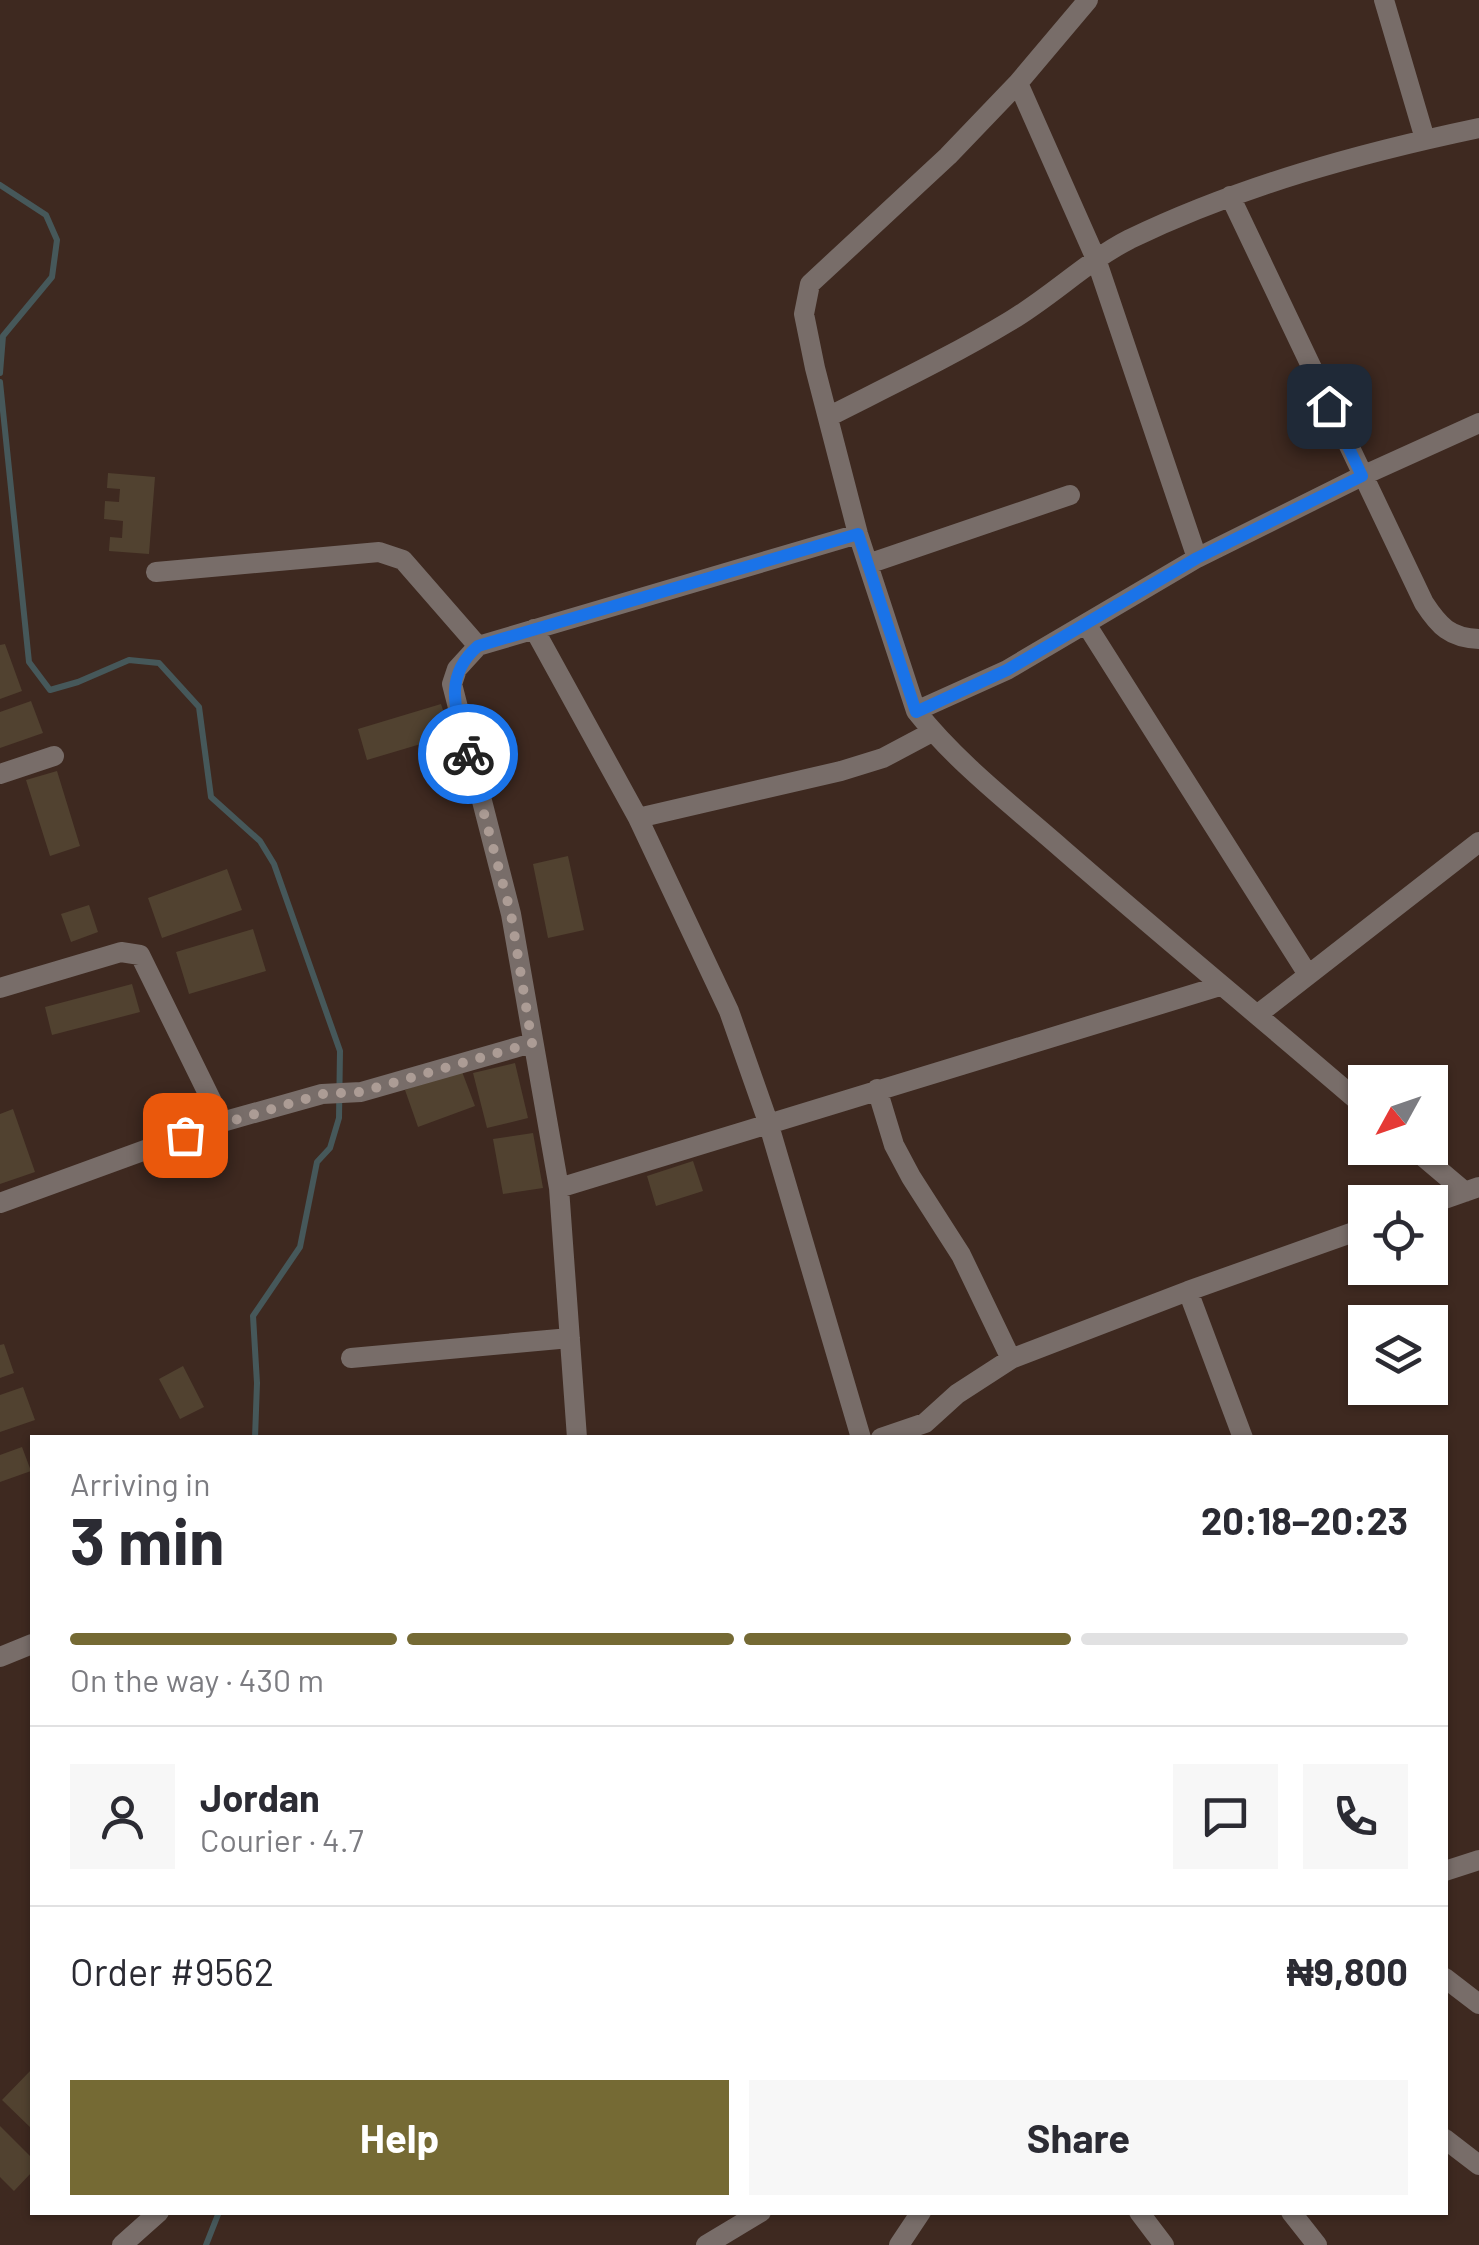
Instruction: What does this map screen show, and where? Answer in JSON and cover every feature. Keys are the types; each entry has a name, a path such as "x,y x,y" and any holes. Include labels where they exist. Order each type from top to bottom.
{"street":[{"path":"1088,0 1018,83 948,156 810,284 804,314 828,416 858,534 916,712 932,732 1220,986 1348,1093"},
{"path":"1384,0 1425,140"},
{"path":"1018,83 1096,259 1197,558"},
{"path":"828,416 1012,320 1129,240 1230,196 1479,128"},
{"path":"1230,196 1424,603 1440,628 1462,638 1479,639"},
{"path":"916,712 1007,670 1197,558 1362,476 1479,424"},
{"path":"868,564 1070,495"},
{"path":"577,1435 559,1188 511,914 452,684 457,669 478,646 858,534"},
{"path":"156,572 379,552 402,560 478,646"},
{"path":"1086,624 1307,973"},
{"path":"534,629 638,818 729,1011 768,1122 860,1435"},
{"path":"638,818 883,758 932,732"},
{"path":"0,774 54,756"},
{"path":"1257,1015 1479,842"},
{"path":"0,988 121,952 140,955 222,1122"},
{"path":"559,1188 1220,986"},
{"path":"0,1203 222,1122 322,1094 361,1092 532,1043"},
{"path":"877,1089 894,1144 961,1255 1011,1359"},
{"path":"1437,1165 1472,1190"},
{"path":"1448,1198 1472,1190"},
{"path":"899,1435 928,1430 956,1394 1011,1359 1188,1290 1348,1234"},
{"path":"1188,1290 1242,1435"},
{"path":"351,1358 570,1338"},
{"path":"0,1656 30,1645"},
{"path":"1448,1870 1479,1860"},
{"path":"1448,1980 1479,2004"},
{"path":"1448,2140 1479,2165"},
{"path":"122,2245 156,2215"},
{"path":"706,2245 756,2215"},
{"path":"899,2245 919,2215"},
{"path":"1140,2215 1164,2245"},
{"path":"1293,2215 1317,2245"}],"building":[{"path":"108,473 155,477 149,554 109,551 110,537 122,538 123,521 104,519 105,501 119,502 120,489 107,488"},
{"path":"5,644 22,691 0,699 0,645"},
{"path":"31,701 43,733 0,748 0,712"},
{"path":"441,704 451,735 367,760 358,729"},
{"path":"57,771 80,846 50,856 26,780"},
{"path":"568,856 584,930 548,938 533,864"},
{"path":"227,869 242,910 162,938 148,898"},
{"path":"89,905 98,932 71,942 61,914"},
{"path":"253,929 266,971 189,994 176,952"},
{"path":"132,984 140,1012 52,1035 45,1007"},
{"path":"515,1063 528,1118 487,1128 473,1073"},
{"path":"461,1069 475,1106 418,1127 405,1090"},
{"path":"13,1109 35,1172 0,1184 0,1114"},
{"path":"533,1133 543,1188 503,1194 493,1139"},
{"path":"693,1161 703,1191 656,1206 647,1176"},
{"path":"4,1344 14,1373 0,1378 0,1345"},
{"path":"183,1366 204,1407 180,1419 159,1379"},
{"path":"23,1387 35,1420 0,1432 0,1395"},
{"path":"22,1447 30,1471 0,1482 0,1455"},
{"path":"30,2071 30,2127 2,2100"},
{"path":"0,2126 30,2156 30,2174 14,2191 0,2177"}],"waterway":[{"path":"0,185 46,215 57,240 52,277 3,336 0,373"},
{"path":"0,382 29,662 50,690 129,660 159,663 199,707 211,797 260,841 274,864 340,1051 339,1118 330,1148 317,1162 300,1247 253,1316 255,1435"},
{"path":"206,2245 218,2215"}],"way so far":[{"path":"185,1135 322,1094 361,1092 532,1043 511,914 468,754"}],"route":[{"path":"468,754 452,684 457,669 478,646 858,534 916,712 1007,670 1197,558 1362,476 1329,406"}]}
